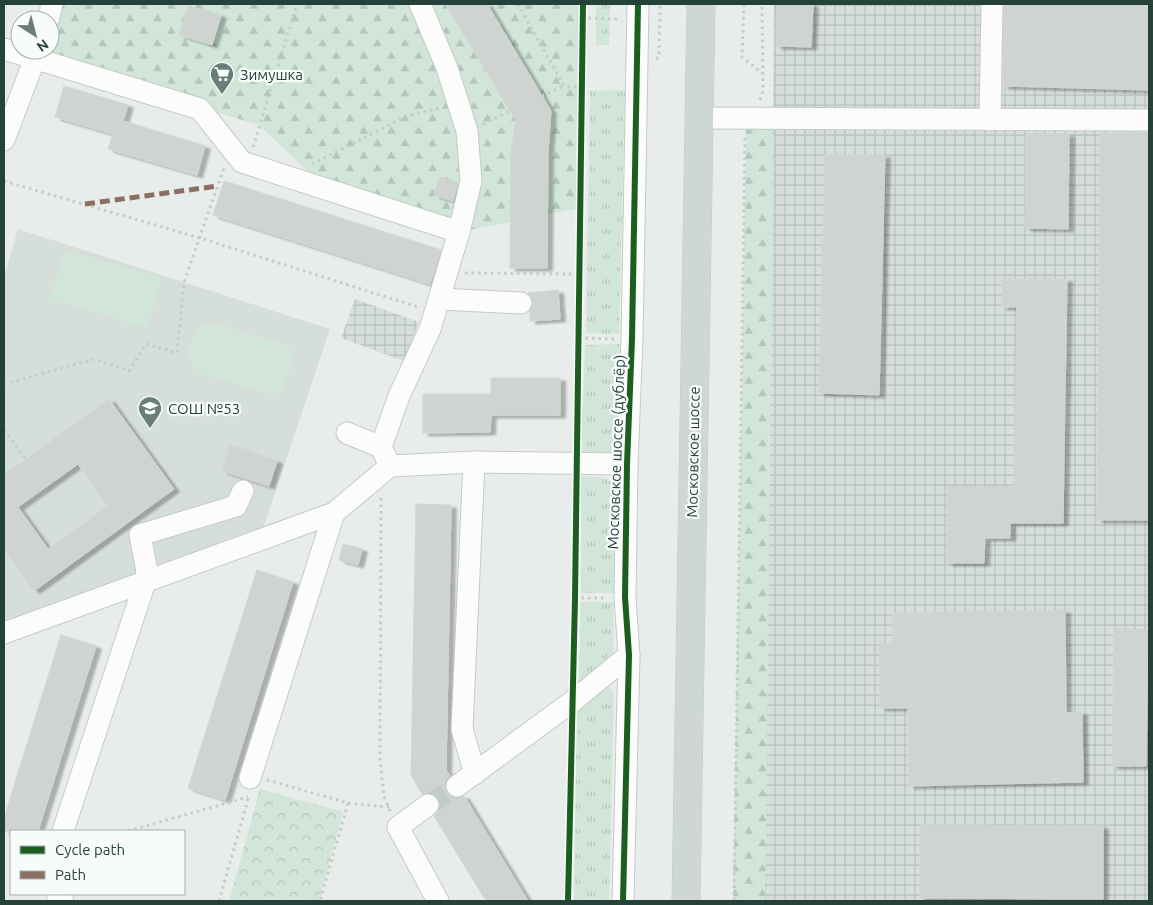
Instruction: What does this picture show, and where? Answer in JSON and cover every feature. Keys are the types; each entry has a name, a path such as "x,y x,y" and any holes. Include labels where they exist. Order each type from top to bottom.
{"main road":[{"name":"Московское шоссе","path":"671,901 677,645 684,4"},
{"name":"Московское шоссе","path":"701,4 708,118 703,901"},
{"name":"Московское шоссе","path":"686,901 708,118 718,4"}],"street":[{"path":"385,470 381,447 399,396 430,329 438,306 471,182 467,132 447,68 420,4"},
{"path":"990,120 992,4"},
{"name":"Московское шоссе (дублёр)","path":"623,901 629,655 625,598 627,464 632,339 638,12"},
{"path":"4,140 35,60"},
{"path":"52,60 200,109 242,162 459,232"},
{"path":"708,118 1149,120"},
{"path":"438,306 520,303"},
{"path":"347,433 381,447"},
{"path":"474,462 462,729 466,780 629,655"},
{"path":"4,633 334,513 385,470 474,462 627,464"},
{"path":"63,830 145,582 147,571 140,535 236,506 243,492"},
{"path":"253,786 334,513"},
{"path":"428,806 398,827 438,901"}],"path":[{"path":"247,164 297,4"},
{"path":"518,4 564,86"},
{"path":"659,57 660,4"},
{"path":"744,4 742,57 762,73"},
{"path":"734,901 746,118 758,105 763,91 762,4"},
{"path":"582,18 638,12"},
{"path":"542,96 564,86 582,87"},
{"path":"287,177 407,116 458,104"},
{"path":"467,132 510,111"},
{"path":"4,384 95,360 129,371 146,344 177,353 184,282 231,149"},
{"path":"4,180 438,306"},
{"path":"447,273 579,274"},
{"path":"4,430 26,460"},
{"path":"385,470 380,760 384,796 398,827"},
{"path":"575,598 625,598"},
{"path":"131,830 253,786 348,803 389,807"},
{"path":"219,901 253,786"},
{"path":"320,901 348,803"}],"shaded area":[{"path":"774,4 1149,4 1149,901 765,901"},
{"name":"СОШ №53","path":"18,229 330,329 263,529 4,622 4,277"},
{"path":"355,299 419,322 404,361 341,338"}],"green space":[{"path":"52,4 584,4 580,208 459,232 327,190 259,125 39,60 60,60 60,10 52,10"},
{"path":"596,4 610,4 609,45 596,45"},
{"path":"625,90 619,334 586,333 590,91"},
{"path":"746,118 774,118 765,901 733,901"},
{"path":"65,250 162,278 147,328 50,299"},
{"path":"207,323 214,323 287,345 292,350 293,359 282,392 273,395 198,373 191,361 190,346 196,332"},
{"path":"620,344 617,446 610,455 581,459 585,345"},
{"path":"581,476 603,478 611,482 618,492 614,593 581,593"},
{"path":"581,602 614,602 613,652 579,683"},
{"path":"604,687 609,687 614,693 609,901 574,901 577,707"},
{"path":"260,789 343,812 319,901 229,901"}],"building":[{"path":"445,4 487,4 551,111 548,152 547,268 510,268 511,152 516,120"},
{"path":"777,4 813,4 811,47 776,46"},
{"path":"1004,4 1149,4 1149,90 1003,86"},
{"path":"188,6 221,15 212,45 179,35"},
{"path":"64,86 128,105 123,121 205,146 197,175 108,149 113,134 55,117"},
{"path":"1026,133 1069,134 1068,229 1025,228"},
{"path":"1100,133 1149,133 1149,520 1097,520"},
{"path":"825,154 885,155 879,395 819,393"},
{"path":"440,177 458,183 453,201 434,195"},
{"path":"224,181 441,250 430,284 213,215"},
{"path":"1002,279 1067,279 1063,523 1010,523 1010,538 985,538 984,563 947,563 948,487 1014,487 1017,307 1002,307"},
{"path":"558,290 560,319 530,321 530,311 533,303 528,293"},
{"path":"491,378 560,378 560,415 491,415 490,432 423,433 423,394 491,394"},
{"path":"109,399 174,489 34,591 4,549 4,475","holes":["78,464 108,506 48,549 18,507"]},
{"path":"230,445 277,461 269,486 222,471"},
{"path":"416,504 451,505 446,770 450,776 445,781 445,788 452,797 464,796 528,901 486,901 434,816 440,810 438,798 433,793 422,794 411,775"},
{"path":"343,544 362,549 358,565 339,560"},
{"path":"257,570 293,582 225,800 188,788"},
{"path":"1065,610 1066,713 1082,712 1083,782 909,786 908,708 880,708 879,643 893,643 892,613"},
{"path":"1114,629 1148,630 1146,766 1112,766"},
{"path":"61,635 96,646 38,830 4,831 4,818"},
{"path":"920,825 1103,826 1103,899 920,898"}],"tunnel":[{"path":"428,805 457,786"}],"marked path":[{"path":"85,204 218,186"}],"cycle path":[{"path":"568,901 575,598 583,4"},
{"path":"623,901 629,655 625,597 627,464 632,339 638,4"}],"place":[{"name":"Зимушка","path":"222,95"},
{"name":"СОШ №53","path":"150,429"}]}
